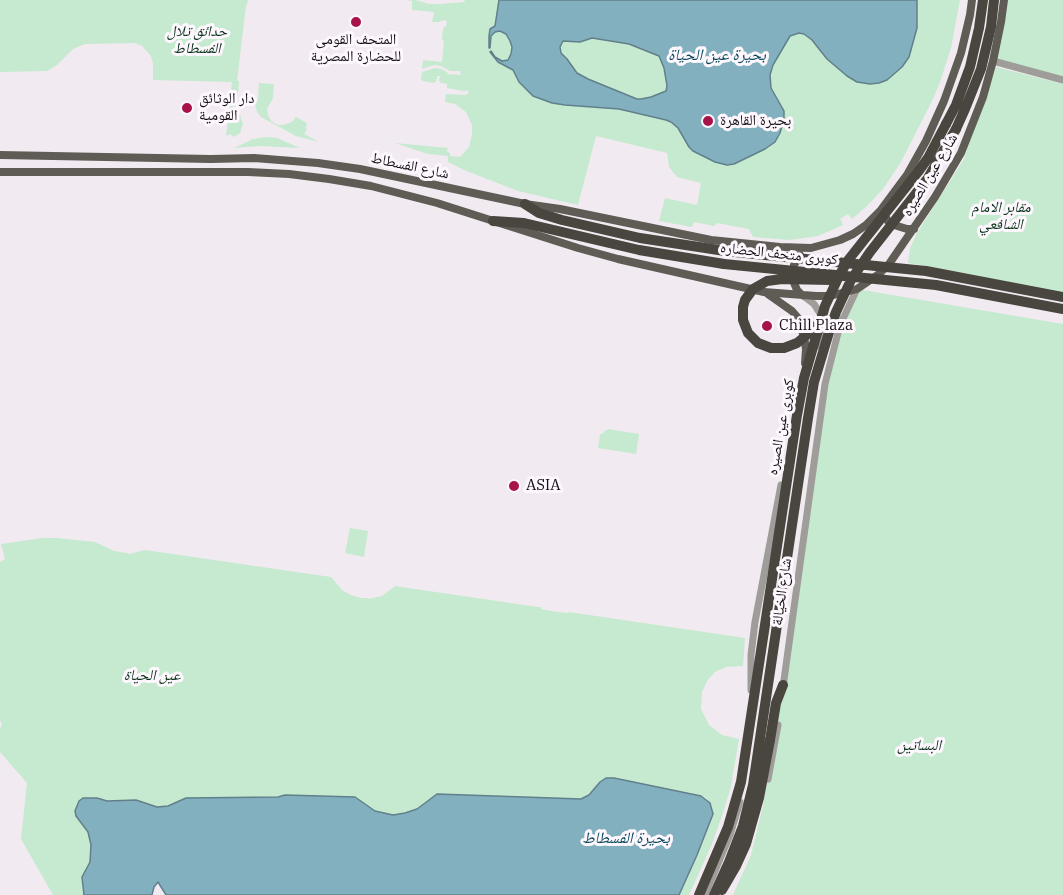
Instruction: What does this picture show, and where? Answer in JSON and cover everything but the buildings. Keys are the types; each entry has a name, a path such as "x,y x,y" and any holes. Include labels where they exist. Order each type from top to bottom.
{"highway":[{"name":"كوبرى عين الصيره","path":"699,895 728,827 741,782 797,415 804,378 825,306 849,259 928,158 956,105 970,67 983,0"},
{"name":"كوبرى عين الصيره","path":"718,895 743,826 753,785 814,382 830,329 851,280 927,178 956,129 981,69 991,27 994,0"},
{"name":"كوبرى متحف الحضاره","path":"525,204 538,213 640,238 725,251 926,271 1063,297"},
{"name":"كوبرى متحف الحضاره","path":"493,221 524,223 639,250 724,264 864,277 960,289 1063,309"},
{"path":"825,306 808,334 797,343 784,348 771,348 758,343 748,333 743,321 743,307 749,294 766,281 841,280 864,277"},
{"path":"718,895 736,866 746,844 772,743 776,703 783,686"}],"main road":[{"name":"شارع عين الصيره","path":"811,248 832,243 853,234 866,225 881,210 907,175 926,141 962,53 972,0"},
{"name":"شارع عين الصيره","path":"802,295 830,296 857,289 889,264 914,229 961,153 980,107 993,62 1004,0"},
{"path":"926,141 942,139 950,142 961,153"},
{"name":"شارع الفسطاط","path":"0,155 254,158 297,161 360,169 711,240 811,248"},
{"name":"شارع الفسطاط","path":"0,172 238,172 309,176 371,186 437,203 618,259 764,292 802,295"},
{"path":"881,210 894,225 914,229"},
{"path":"802,295 794,284 792,271 801,254 811,248"},
{"path":"764,292 792,311 798,318 806,349 805,363"}],"street":[{"path":"993,62 1063,80"},
{"name":"شارع الخيالة","path":"783,686 825,384 840,325 857,289"},
{"name":"شارع الخيالة","path":"705,895 721,860 738,811 750,740 751,655 755,622 796,399 805,363 814,353 823,333 823,318 814,304 802,295"},
{"path":"750,740 772,743"}],"green space":[{"name":"حدائق تلال الفسطاط","path":"0,0 248,0 237,81 239,81 237,106 243,124 240,133 234,137 230,134 226,136 232,82 153,80 151,56 142,46 135,43 85,44 73,49 57,65 47,71 0,72"},
{"name":"بحيرة القاهرة","path":"407,0 440,4 464,2 465,0 960,0 951,48 940,82 901,162 883,189 852,219 848,214 840,219 843,225 818,236 790,240 753,237 749,229 717,223 714,226 694,222 692,227 659,221 665,198 697,205 701,183 677,177 669,167 667,153 596,136 578,205 518,191 448,162 448,156 428,154 395,143 448,148 447,152 450,156 460,157 469,147 472,134 472,125 466,112 455,104 445,102 446,94 465,95 469,93 467,90 447,88 447,84 439,81 440,76 437,76 434,83 421,79 422,72 435,68 442,69 447,74 461,75 460,71 450,71 441,66 434,65 422,69 423,60 442,62 443,28 447,21 432,22 434,12 412,10 412,1"},
{"path":"1005,0 1063,0 1063,77 996,59"},
{"name":"مقابر الامام الشافعي","path":"996,67 1063,84 1063,293 908,263 910,248 917,233 964,159"},
{"path":"259,83 274,84 273,98 267,109 271,121 283,125 292,122 296,117 307,123 304,134 319,142 296,136 261,117 255,104 258,100"},
{"path":"277,138 300,148 260,146 234,148 253,139"},
{"name":"البساتين","path":"857,289 1063,324 1063,895 733,895 751,855 763,806 827,389 837,338"},
{"path":"608,429 639,434 636,454 598,448 600,435"},
{"path":"350,528 368,531 364,557 345,553"},
{"name":"عين الحياة","path":"43,538 95,542 114,551 129,554 145,550 331,577 342,590 361,598 382,596 395,586 541,607 541,609 551,611 745,638 743,666 726,667 715,672 707,681 702,692 701,709 709,725 722,735 739,739 731,786 724,810 712,844 689,895 679,895 713,814 712,806 705,797 610,778 603,780 592,793 581,799 437,794 417,809 393,815 375,811 355,797 285,795 186,798 168,806 157,807 136,800 107,801 83,798 79,801 75,811 88,832 91,845 90,862 82,877 84,895 53,895 21,839 27,783 0,752 2,723 0,721 0,562 5,559 1,544"}],"water":[{"name":"بحيرة عين الحياة","path":"499,0 917,0 917,28 909,57 902,67 887,80 879,83 857,82 827,59 812,40 804,34 790,36 773,65 770,75 771,88 784,111 780,133 775,142 765,149 727,165 693,151 678,128 666,120 619,109 552,103 533,96 519,82 513,70 498,62 490,52 502,61 508,60 511,54 510,41 506,34 500,31 491,36 489,48 490,29 495,26","holes":["592,38 629,44 659,56 664,68 666,91 637,99 588,79 577,73 561,53 560,47 563,41 580,42"]},
{"name":"بحيرة الفسطاط","path":"606,778 701,796 710,803 713,814 679,895 166,895 158,882 152,895 84,895 82,877 90,862 91,845 88,832 75,811 79,801 83,798 107,801 136,800 157,807 168,806 186,798 285,795 355,797 375,811 393,815 417,809 437,794 581,799 589,795"}],"place":[{"name":"المتحف القومى للحضارة المصرية","path":"356,22"},
{"name":"دار الوثائق القومية","path":"187,108"},
{"name":"بحيرة القاهرة","path":"708,121"},
{"name":"Chill Plaza","path":"767,326"},
{"name":"ASIA","path":"514,486"}]}
